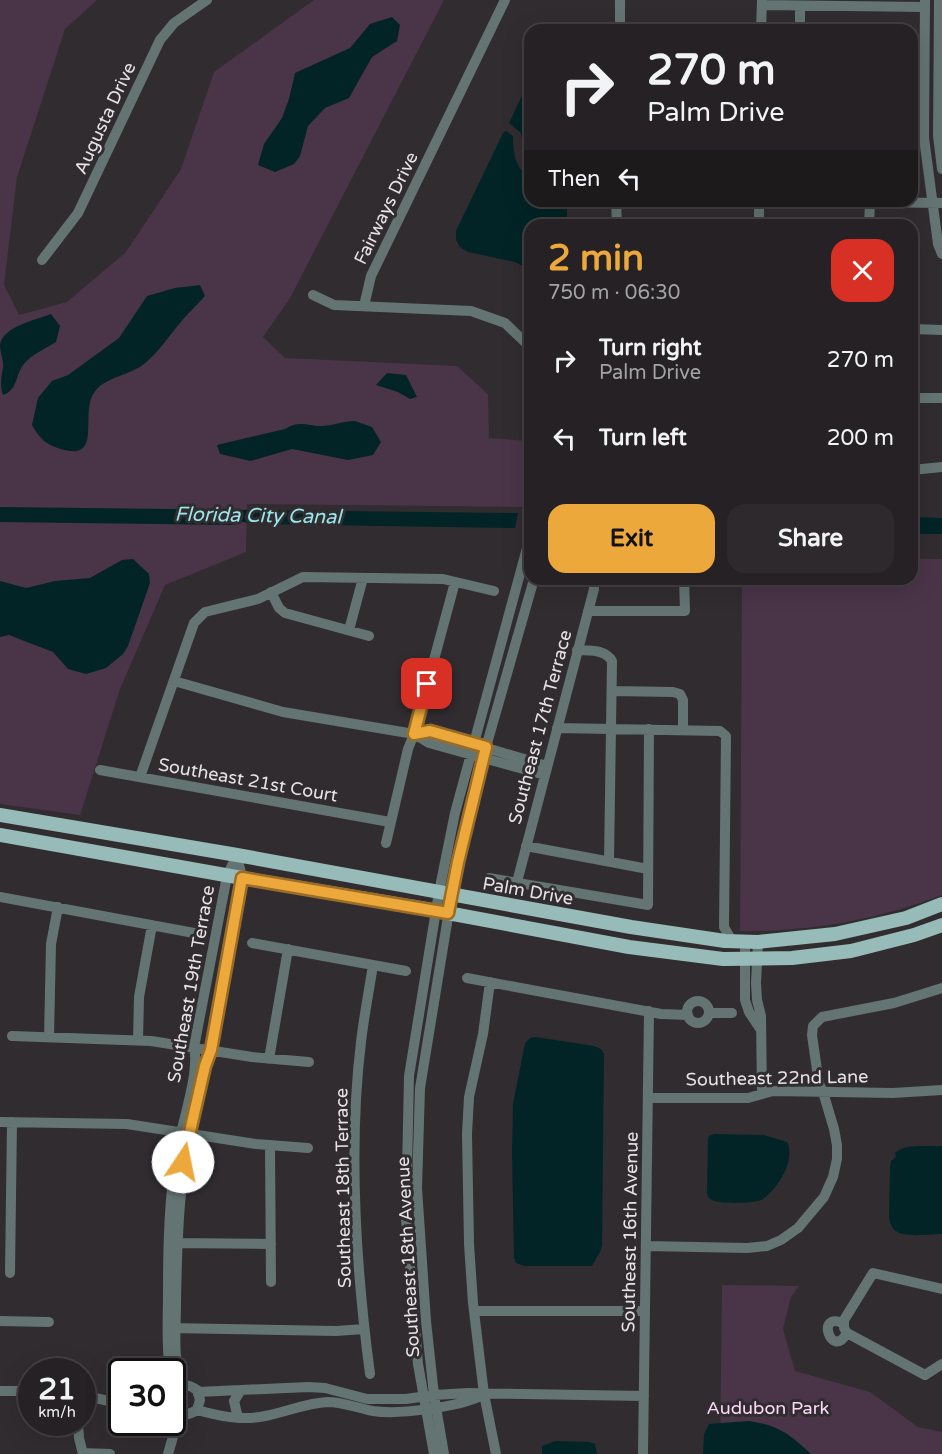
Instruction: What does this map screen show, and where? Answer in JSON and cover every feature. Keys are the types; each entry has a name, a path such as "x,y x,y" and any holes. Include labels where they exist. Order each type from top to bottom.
{"main road":[{"name":"Palm Drive","path":"0,815 237,855 631,927 745,942 836,934 906,918 942,904"},
{"name":"Palm Drive","path":"0,835 629,947 680,954 751,960 792,958 851,951 914,935 942,925"}],"street":[{"name":"Augusta Drive","path":"42,260 78,213 159,40 174,23 207,0"},
{"name":"Fairways Drive","path":"364,306 371,276 505,0"},
{"path":"620,0 620,24"},
{"path":"939,0 938,72 942,168"},
{"path":"761,24 762,3 800,6 925,4 924,138 937,203 938,244 942,254"},
{"path":"800,6 800,24"},
{"path":"918,72 938,72"},
{"path":"918,138 924,138"},
{"path":"918,203 937,203"},
{"path":"313,295 334,304 471,311 505,323 524,341"},
{"path":"918,329 942,330"},
{"path":"918,398 942,398"},
{"path":"918,469 942,467"},
{"path":"434,1454 429,1395 418,1364 406,1219 408,1094 412,1059 442,912 455,813 524,559"},
{"path":"140,777 194,623 205,612 258,599 303,577 443,579 494,591"},
{"path":"349,630 363,578"},
{"path":"386,843 408,749 455,582"},
{"path":"445,894 532,585"},
{"name":"Southeast 17th Terrace","path":"516,882 594,585"},
{"path":"588,611 685,611 684,585"},
{"path":"271,592 279,608 285,613 369,636"},
{"path":"578,650 603,653 609,655 612,661 609,861"},
{"path":"174,681 283,712 414,734 430,731 472,749 546,770"},
{"path":"612,691 680,694 683,700 683,730"},
{"path":"557,728 720,731 726,736 724,927 716,939"},
{"path":"489,878 648,905 649,729"},
{"name":"Southeast 21st Court","path":"100,770 390,822"},
{"path":"526,846 648,868"},
{"name":"Southeast 19th Terrace","path":"185,1132 197,1059 194,1047 198,1025 227,876 237,855"},
{"name":"Southeast 19th Terrace","path":"171,1358 172,1184 185,1132 211,1050 242,878 237,855"},
{"path":"0,897 194,933"},
{"path":"49,1037 50,957 58,908"},
{"path":"138,1040 139,997 152,925"},
{"path":"724,927 745,942 751,960 761,1016 762,1094"},
{"path":"252,943 406,971"},
{"path":"269,1059 288,949"},
{"name":"Southeast 18th Terrace","path":"370,1374 364,1329 355,1151 361,1043 373,965"},
{"path":"467,978 649,1011 688,1015 694,1022 701,1022 709,1013 707,1006 697,1002 690,1005 688,1015"},
{"path":"490,982 483,1034 469,1097 466,1134 469,1244 474,1311 484,1394 496,1454"},
{"path":"646,1246 747,1248 767,1246 782,1240 798,1228 824,1197 833,1177 837,1145 819,1084 812,1035 813,1026 822,1017 894,1003 942,988"},
{"name":"Southeast 16th Avenue","path":"643,1454 649,1011"},
{"path":"709,1013 732,1013"},
{"path":"198,1025 215,1028"},
{"path":"12,1036 138,1040 269,1059 309,1062"},
{"name":"Southeast 22nd Lane","path":"648,1098 748,1098 773,1091 893,1093 942,1090"},
{"path":"0,1122 98,1123 308,1148"},
{"path":"10,1273 5,1239 12,1122"},
{"path":"270,1145 271,1282"},
{"path":"173,1243 271,1244"},
{"path":"942,1289 873,1273 844,1320 845,1329 925,1376 942,1364"},
{"path":"474,1311 645,1311"},
{"path":"0,1321 49,1322"},
{"path":"172,1328 336,1331 364,1329"},
{"name":"Southeast 19th Terrace","path":"172,1328 175,1358"},
{"path":"186,1387 193,1387 198,1392 200,1400 197,1410"},
{"path":"198,1392 308,1387 325,1388 367,1399 484,1394 644,1396"},
{"path":"238,1418 234,1401 241,1390"},
{"path":"0,1391 18,1391"},
{"path":"186,1413 197,1410 238,1418 264,1416 313,1403 329,1402 341,1402 375,1411 431,1408 466,1403 484,1394"},
{"path":"431,1408 444,1454"},
{"path":"80,1436 83,1453 110,1454"},
{"path":"168,1454 171,1436"}],"green space":[{"path":"0,0 97,0 65,29 17,177 4,285 19,315 67,302 126,252 181,169 214,72 314,0 444,0 290,298 263,337 285,358 457,366 488,394 489,438 524,441 524,507 247,504 246,552 165,585 120,689 80,815 0,804"},
{"path":"918,559 942,559 942,895 868,918 842,923 792,929 740,931 742,585 918,585"},
{"name":"Audubon Park","path":"722,1285 799,1286 791,1297 783,1329 795,1371 870,1392 918,1427 942,1432 942,1454 720,1454"}],"water":[{"path":"392,17 400,25 397,41 372,57 349,98 325,108 308,126 300,156 294,164 275,172 258,165 264,144 282,118 295,73 350,48 370,24"},
{"path":"524,92 524,147 521,133 509,123"},
{"path":"506,131 513,136 514,154 524,173 524,207 567,207 567,219 524,219 524,266 515,262 468,252 460,247 456,240 456,231"},
{"path":"200,285 205,296 154,354 138,368 106,382 96,390 89,406 87,442 83,448 69,451 54,447 43,440 32,425 38,398 52,381 68,375 119,338 147,296 175,288"},
{"path":"51,314 60,326 56,342 27,360 14,386 3,395 0,345 2,338 14,328"},
{"path":"387,373 406,375 417,397 410,399 398,392 376,385"},
{"path":"355,421 372,427 381,442 373,455 348,460 292,449 251,461 220,454 217,445 295,425 326,426"},
{"name":"Florida City Canal","path":"0,507 518,513 515,528 254,524 237,521 234,525 0,522"},
{"path":"918,517 942,518 942,534 918,534"},
{"path":"133,559 149,574 150,583 128,646 123,654 106,668 86,674 68,669 53,652 9,635 0,637 0,581 26,588 55,581 90,578 122,560"},
{"path":"535,1037 594,1046 601,1049 604,1054 602,1245 592,1266 524,1266 516,1263 514,1258 513,1104 525,1043"},
{"path":"714,1134 764,1135 787,1142 789,1157 784,1174 763,1199 730,1203 709,1198 707,1193 708,1140 709,1136"},
{"path":"917,1146 942,1146 942,1234 911,1235 896,1231 889,1217 890,1167 891,1161 896,1157 895,1153"},
{"path":"749,1421 769,1425 783,1432 811,1454 703,1454 704,1434 709,1424"},
{"path":"555,1441 589,1442 595,1444 597,1454 542,1454 542,1446"}],"route":[{"path":"183,1162 205,1066 211,1050 242,878 448,913 486,747 430,731 414,734 427,684"}]}
